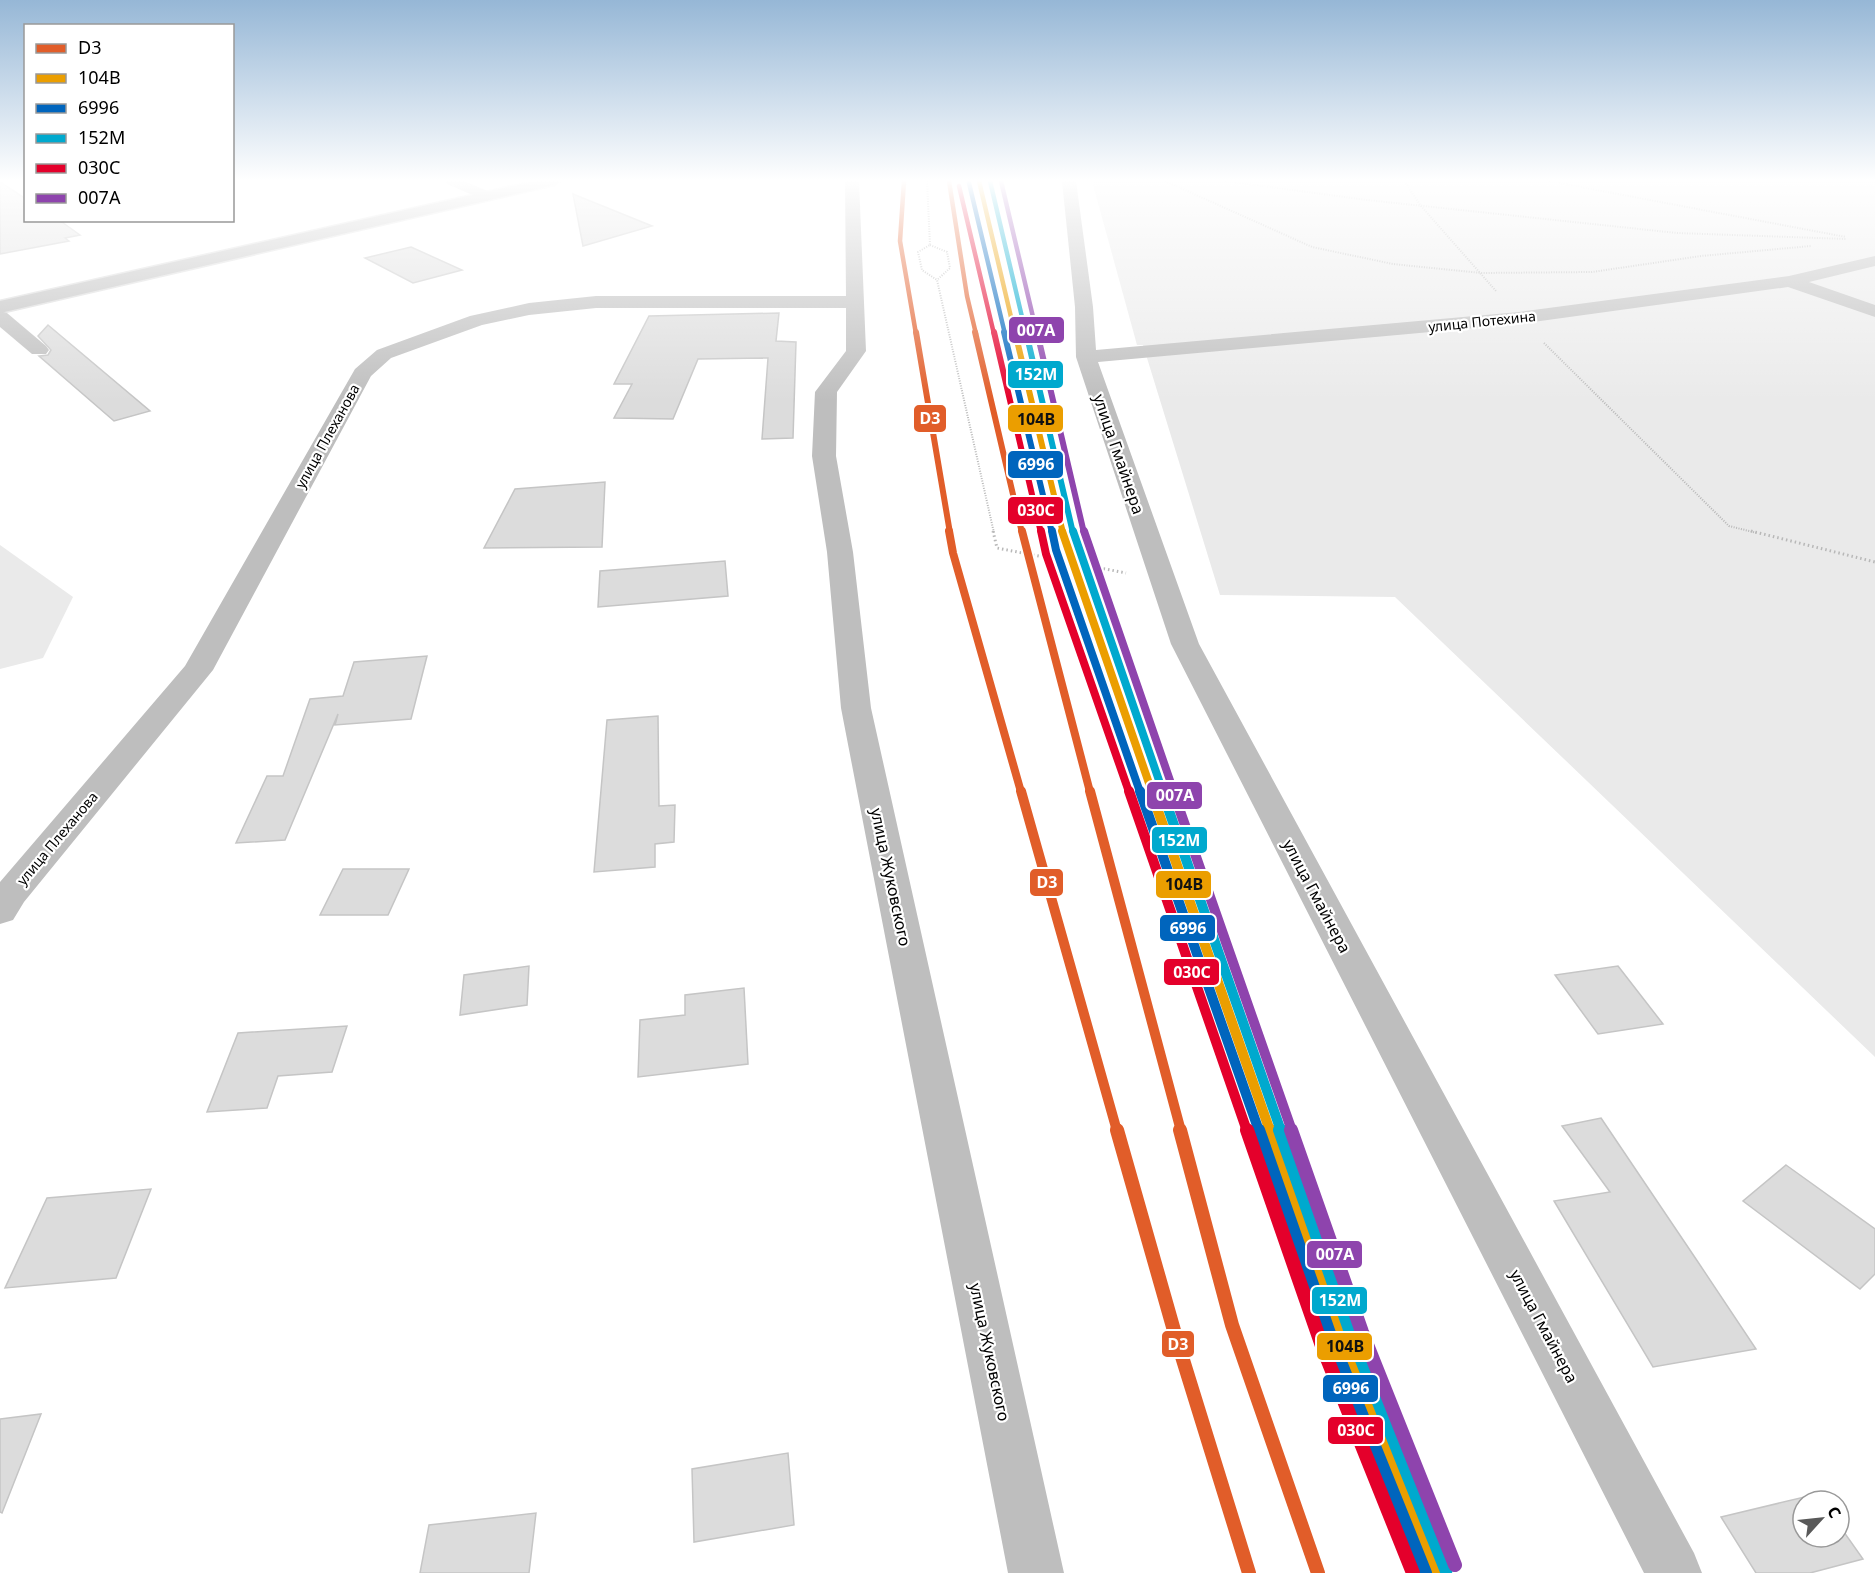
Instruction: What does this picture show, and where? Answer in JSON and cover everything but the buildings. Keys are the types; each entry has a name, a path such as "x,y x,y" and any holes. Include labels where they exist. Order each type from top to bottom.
{"main road":[{"path":"0,308 233,254"}],"street":[{"name":"улица Жуковского","path":"853,254 856,351 826,392 824,456 840,552 856,708 1036,1573"},
{"name":"улица Гмайнера","path":"1077,254 1086,357 1185,644 1674,1573"},
{"name":"улица Потехина","path":"1086,357 1519,318 1789,281 1875,261"},
{"path":"1789,281 1875,311"},
{"name":"улица Плеханова","path":"0,910 11,893 198,670 362,373 384,354 477,320 529,309 596,302 854,302"},
{"path":"0,316 39,350"}],"path":[{"path":"919,254 922,270 937,280 997,548 1162,580"},
{"path":"937,280 950,268 947,254"},
{"path":"1344,254 1393,264 1481,273 1592,272 1718,254"},
{"path":"1464,254 1519,318 1729,526 1875,562"}],"shaded area":[{"path":"1112,254 1875,254 1875,1057 1395,597 1220,595 1143,345 1137,345"},
{"path":"0,545 73,597 43,658 0,669"}],"transit line":[{"name":"D3","path":"902,254 953,553 1175,1334 1249,1573"},
{"name":"D3","path":"960,254 967,296 1025,546 1232,1325 1318,1573"},
{"name":"030C","path":"975,254 1046,554 1322,1346 1413,1573"},
{"name":"6996","path":"986,254 1056,550 1332,1342 1425,1573"},
{"name":"104В","path":"996,254 1066,547 1342,1339 1436,1573"},
{"name":"152М","path":"1007,254 1076,544 1352,1335 1446,1569"},
{"name":"007А","path":"1018,254 1086,541 1362,1332 1455,1565"}]}
